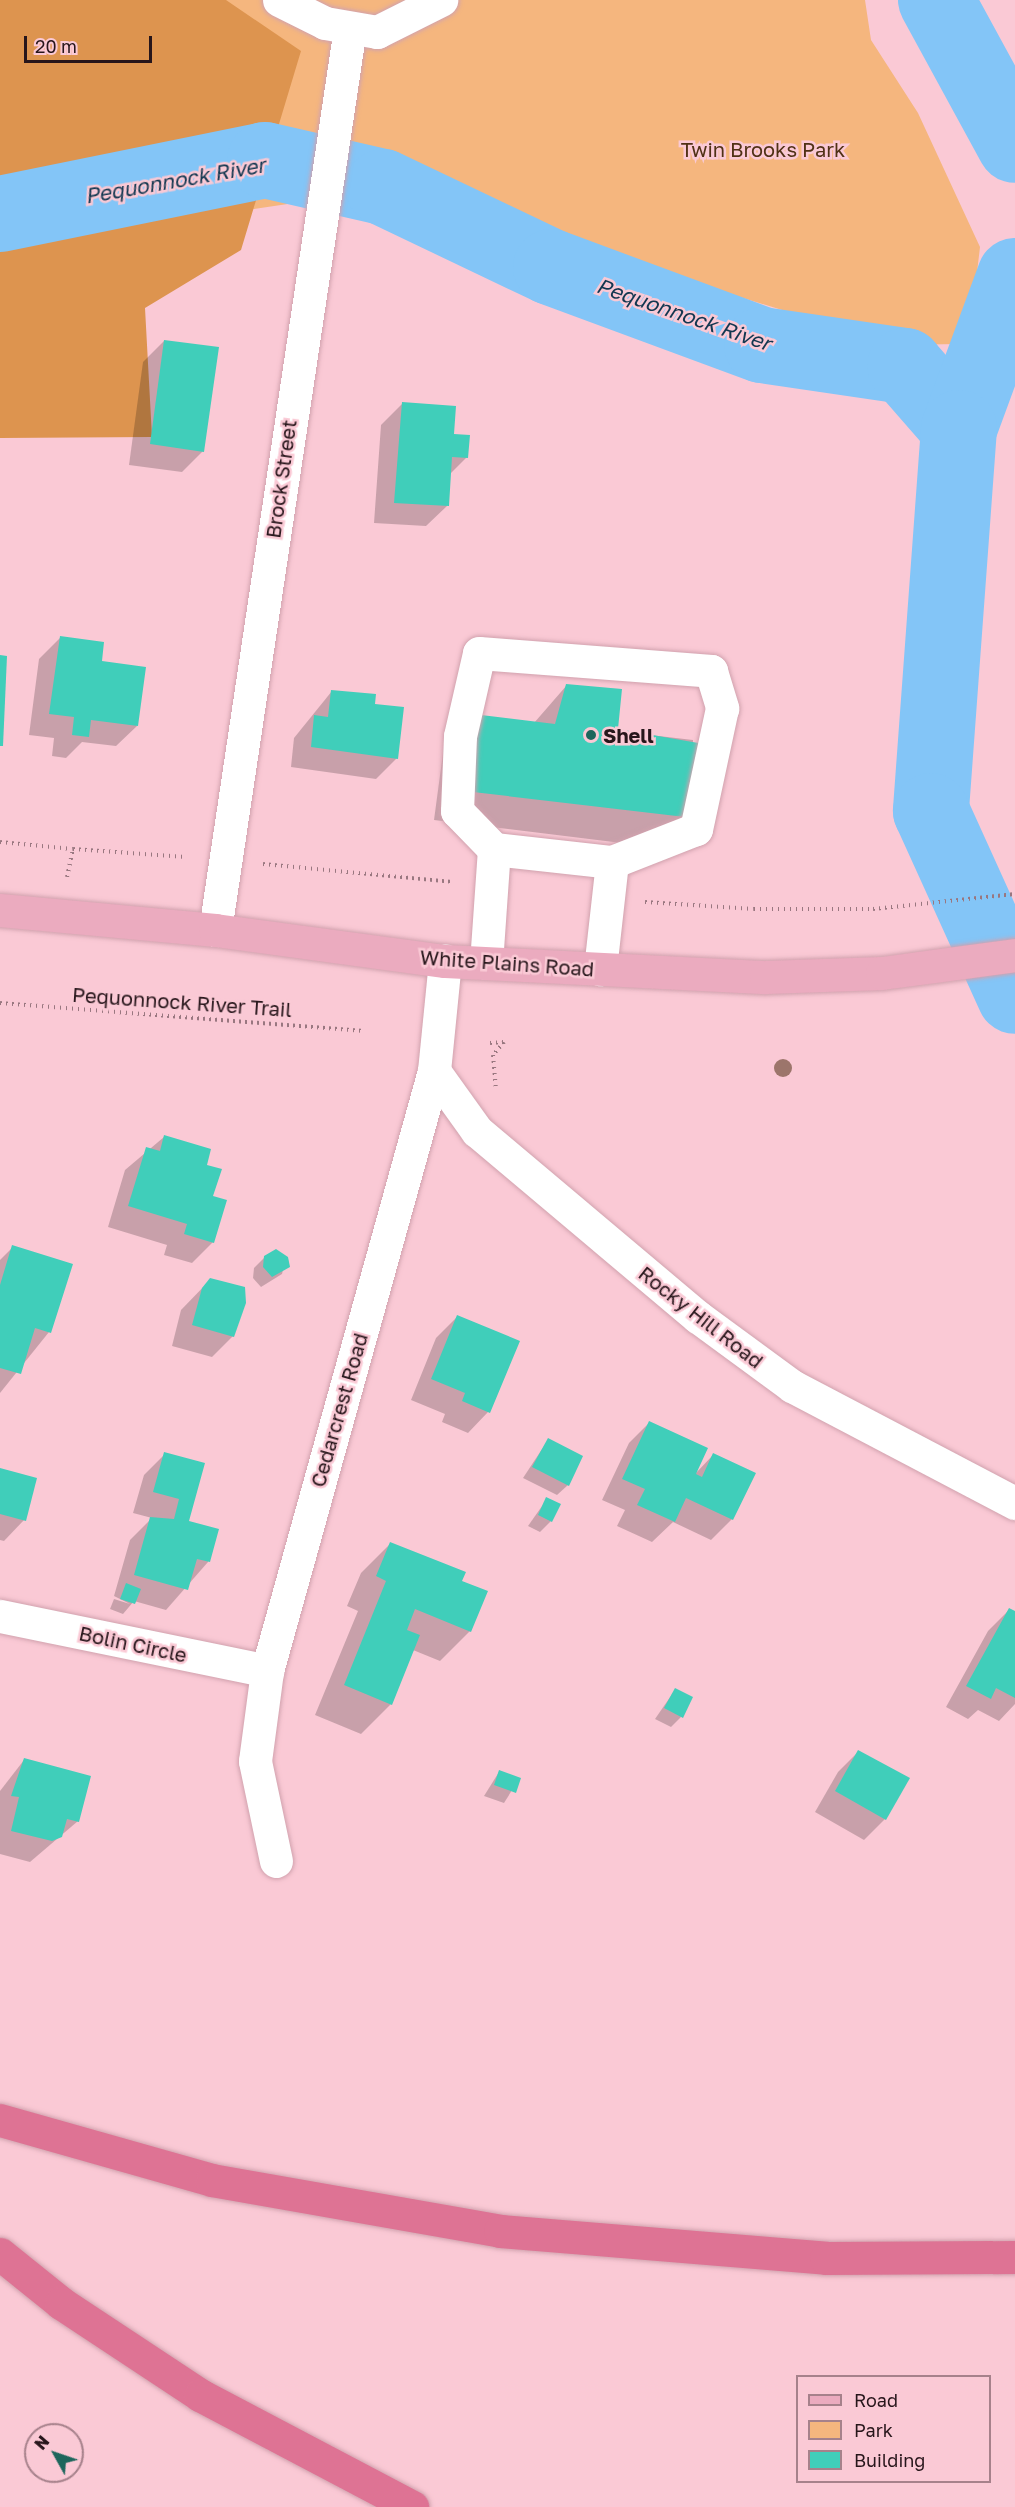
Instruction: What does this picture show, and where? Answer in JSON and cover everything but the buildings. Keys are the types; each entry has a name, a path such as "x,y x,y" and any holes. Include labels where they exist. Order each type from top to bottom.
{"highway":[{"path":"14,2125 212,2180 500,2231 826,2258 1015,2257"},
{"path":"0,2254 61,2303 190,2389 412,2507"}],"main road":[{"name":"White Plains Road","path":"0,910 215,930 445,961 766,977 882,973 1015,955"}],"street":[{"path":"279,0 350,28 377,32 441,0"},
{"name":"Brock Street","path":"215,930 332,124 350,28"},
{"path":"479,653 711,671 722,708 696,829 612,862 494,849 457,811 460,736 479,653"},
{"path":"486,963 494,849"},
{"path":"600,969 612,862"},
{"name":"Cedarcrest Road","path":"276,1861 255,1761 267,1671 434,1071 445,961"},
{"name":"Rocky Hill Road","path":"434,1071 477,1131 698,1317 792,1386 1015,1503"},
{"name":"Bolin Circle","path":"0,1616 267,1671"}],"path":[{"path":"0,842 226,860 490,887"},
{"path":"59,916 73,849"},
{"path":"608,898 754,909 873,909 1015,894"},
{"name":"Pequonnock River Trail","path":"0,1003 362,1031"},
{"path":"490,1043 504,1042 494,1055 491,1073 497,1092"}],"green space":[{"name":"Twin Brooks Park","path":"0,0 865,0 871,40 918,113 980,247 972,315 959,344 895,345 672,276 488,241 348,195 14,245"}],"shaded area":[{"path":"0,0 226,0 301,51 241,250 145,308 152,437 0,438"}],"waterway":[{"path":"936,0 1015,145"},
{"name":"Pequonnock River","path":"0,214 265,160 383,187 551,267 762,345 905,366 959,428"},
{"name":"Pequonnock River","path":"1015,276 959,428 931,811 1015,996"}],"place":[{"name":"Shell","path":"591,735"}]}
